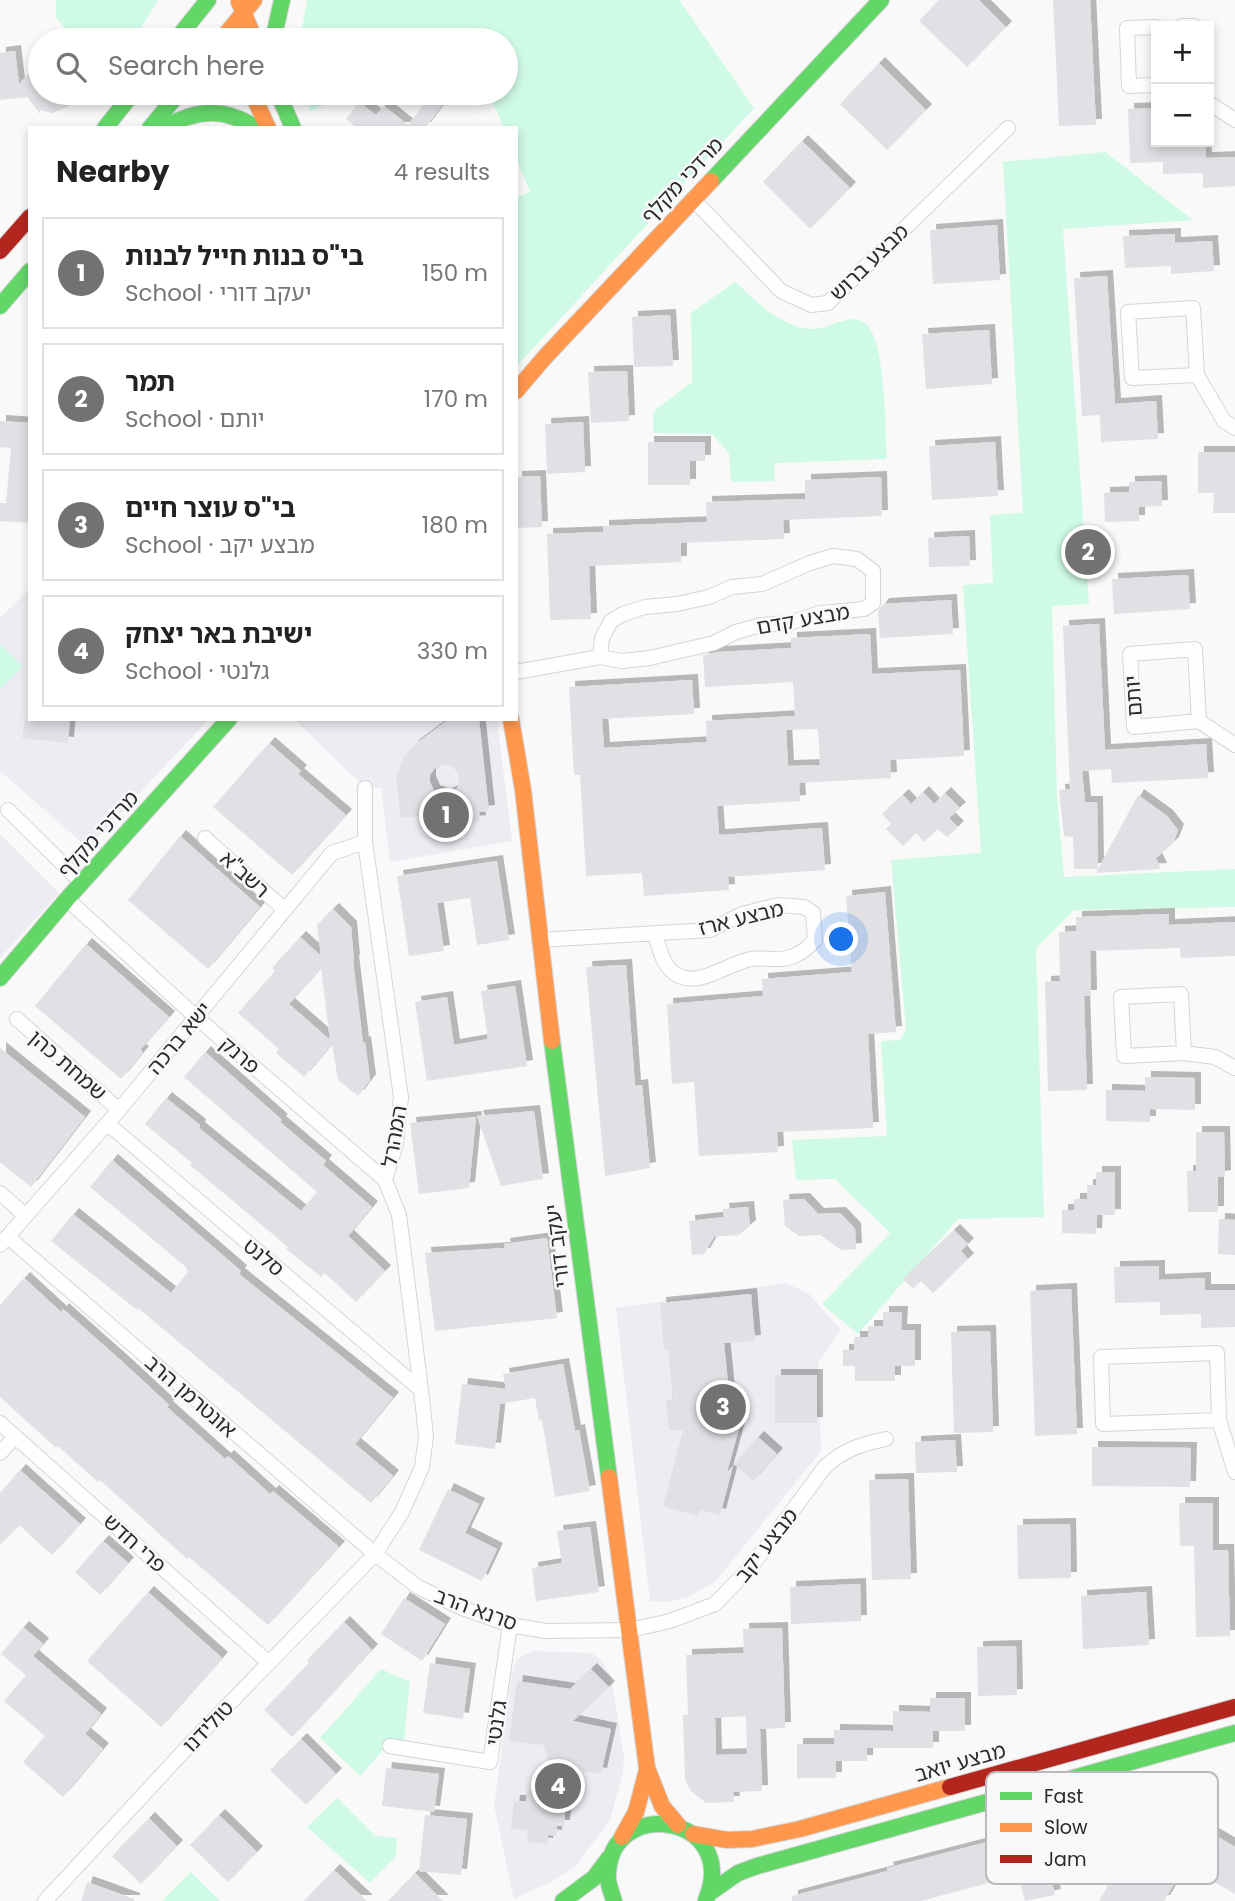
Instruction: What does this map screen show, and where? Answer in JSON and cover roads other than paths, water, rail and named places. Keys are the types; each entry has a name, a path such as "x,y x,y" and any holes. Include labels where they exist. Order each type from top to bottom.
{"street":[{"path":"186,28 208,0"},
{"path":"214,0 222,28"},
{"path":"230,28 240,7 254,0"},
{"path":"276,28 282,0"},
{"name":"מרדכי מקלף","path":"518,389 881,0"},
{"path":"240,7 250,28"},
{"path":"1151,27 1127,27 1129,86 1151,85"},
{"path":"107,126 123,105"},
{"path":"152,126 169,105"},
{"path":"257,105 267,126"},
{"path":"284,105 292,126"},
{"path":"1214,106 1235,120"},
{"path":"168,126 189,114 207,111 234,114 253,126"},
{"name":"מבצע ברוש","path":"693,199 781,291 811,305 828,303 1008,128"},
{"path":"0,251 28,219"},
{"path":"0,306 28,273"},
{"path":"1197,375 1132,379 1128,312 1193,308 1197,375 1224,421 1235,428"},
{"name":"מבצע קדם","path":"518,672 600,657 622,661 650,657 714,643 736,632 761,625 789,623 820,613 864,609 873,603 873,571 857,559 833,556 762,584 732,587 709,597 677,604 645,607 611,621 602,638 600,657"},
{"name":"יותם","path":"1195,649 1199,721 1134,727 1130,654 1195,649"},
{"name":"מרדכי מקלף","path":"0,978 67,899 227,721"},
{"name":"יעקב דורי","path":"511,721 523,790 539,940 590,1343 647,1768 662,1806 678,1825"},
{"path":"1199,721 1235,745"},
{"name":"המהרל","path":"365,789 365,842 401,1097 396,1144 385,1180 399,1215 426,1436 422,1467 402,1512 375,1554"},
{"path":"8,810 82,883"},
{"name":"רשב\"א","path":"205,838 285,910"},
{"name":"ישא ברכה","path":"4,1241 119,1110 332,853 365,842"},
{"name":"פרנק","path":"67,899 196,1017 385,1180"},
{"name":"מבצע ארז","path":"539,940 710,930 742,914 778,905 804,906 813,913 815,940 806,950 791,958 750,959 706,976 687,978 673,972 663,960 655,934"},
{"path":"1184,1053 1181,994 1121,997 1124,1056 1184,1053 1215,1057 1235,1068"},
{"name":"שמחת כהן","path":"16,1019 119,1110"},
{"name":"סלנט","path":"107,1124 421,1390"},
{"path":"0,1193 26,1216"},
{"name":"אונטרמן הרב","path":"4,1241 375,1554"},
{"path":"1219,1420 1102,1424 1101,1357 1217,1353 1219,1420 1235,1472"},
{"name":"פרי חדש","path":"0,1423 269,1663"},
{"path":"0,1453 15,1437"},
{"name":"מבצע יקב","path":"630,1630 670,1621 715,1604 751,1567 835,1456 861,1445 886,1439"},
{"name":"סרנא הרב","path":"375,1554 418,1587 462,1608 510,1625 547,1631 630,1630"},
{"name":"טולידנו","path":"45,1901 194,1740 375,1554"},
{"name":"גלנטי","path":"390,1746 490,1762 510,1625"},
{"name":"מבצע יואב","path":"1003,1772 1235,1707"},
{"path":"1095,1772 1235,1733"},
{"name":"יעקב דורי","path":"563,1901 593,1878 610,1856 636,1812 647,1768"},
{"name":"מבצע יואב","path":"693,1834 727,1840 752,1839 800,1829 986,1777"},
{"path":"707,1898 738,1873 757,1866 986,1802"},
{"path":"620,1840 632,1830 646,1824 662,1822 678,1825 693,1834 704,1847 710,1862 712,1878 707,1898"},
{"path":"610,1856 608,1885 614,1901"}],"place":[{"name":"תמר","path":"1088,552"},
{"name":"בי\"ס בנות חייל לבנות","path":"446,815"},
{"name":"בי\"ס עוצר חיים","path":"723,1407"},
{"name":"ישיבת באר יצחק","path":"558,1786"}]}
